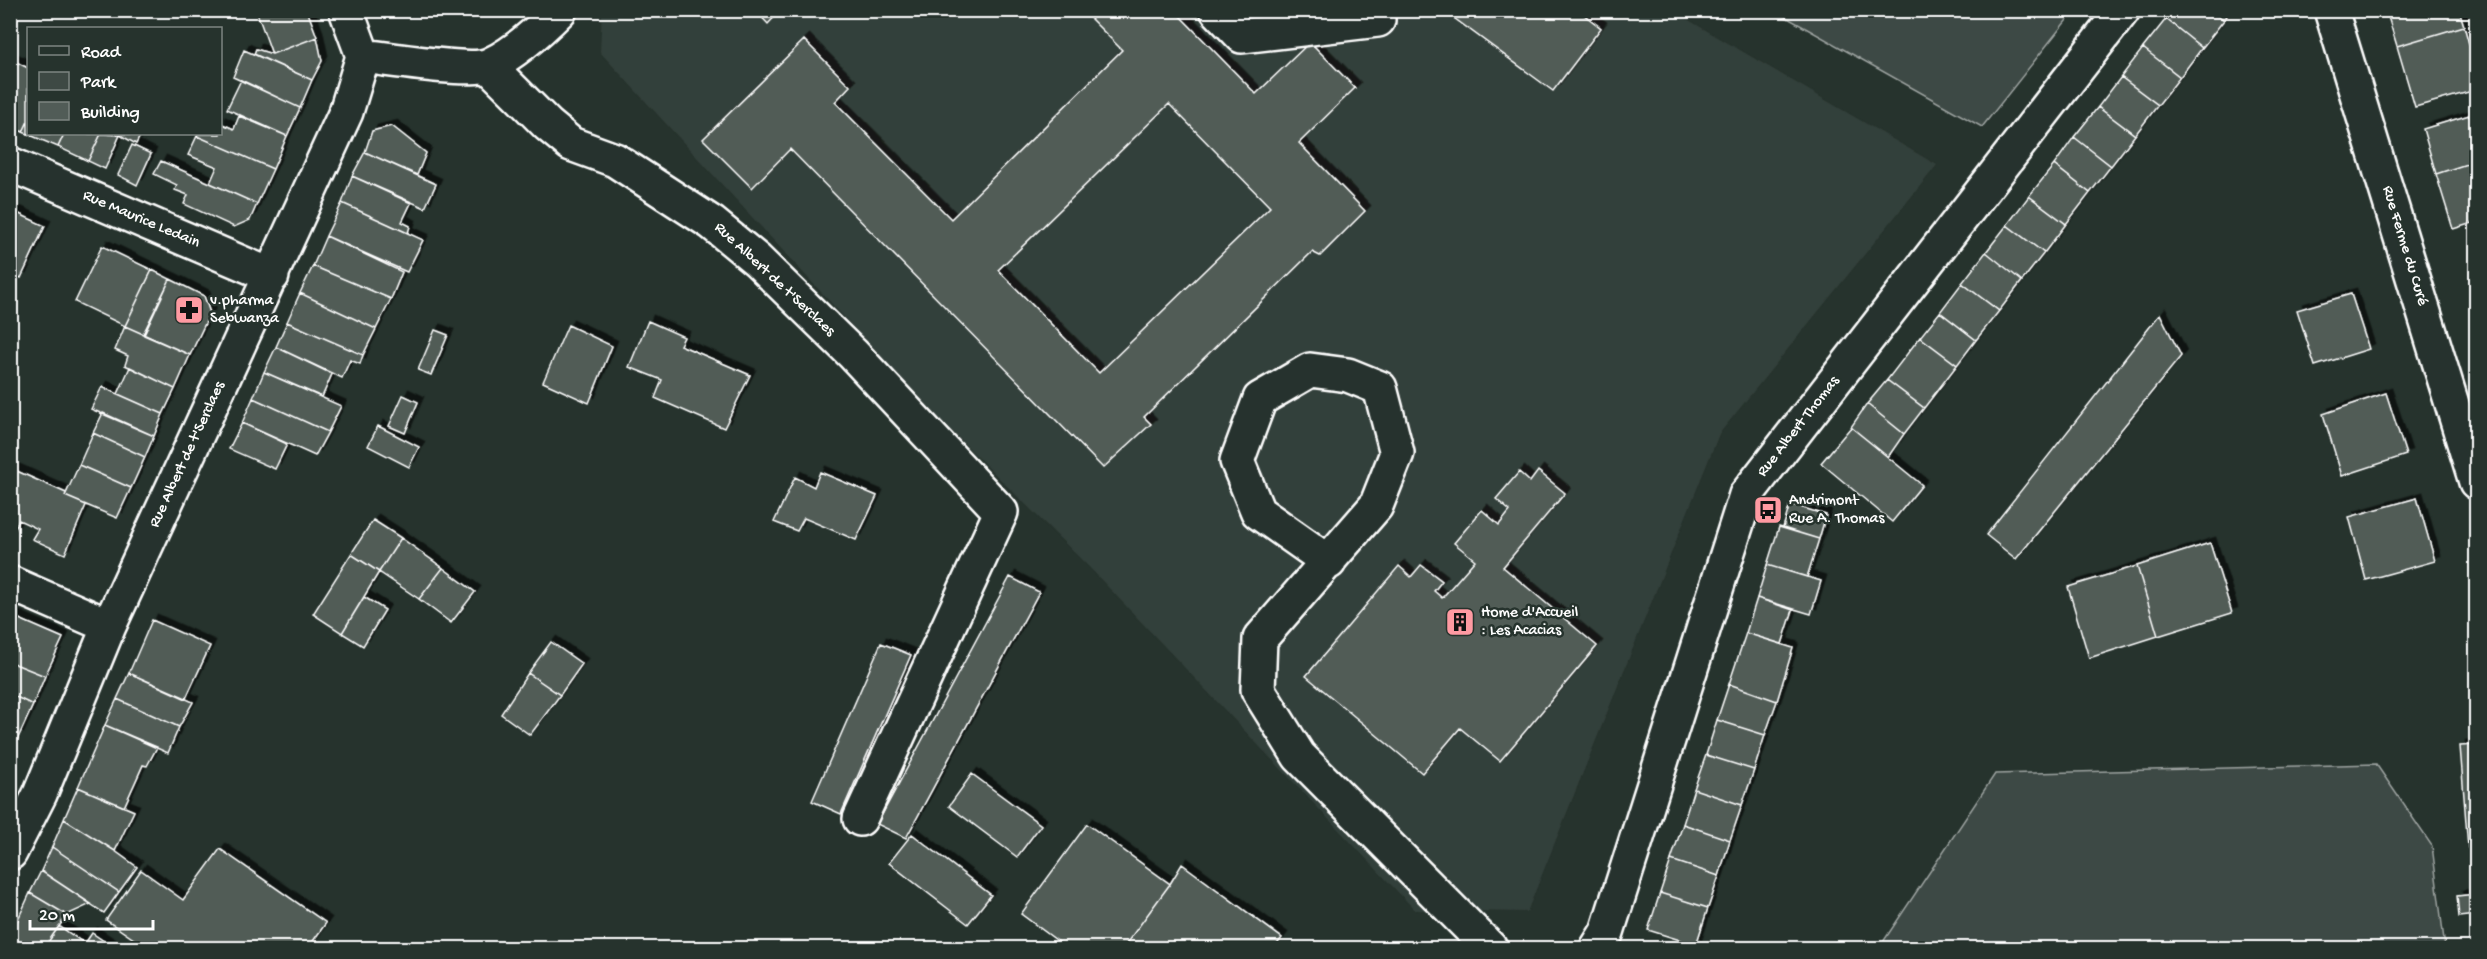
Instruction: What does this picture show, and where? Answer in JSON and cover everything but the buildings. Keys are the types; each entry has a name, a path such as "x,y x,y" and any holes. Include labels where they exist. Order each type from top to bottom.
{"street":[{"path":"346,10 363,56 456,67 489,66 541,29 560,10"},
{"path":"1217,10 1242,36 1378,20"},
{"name":"Rue Albert Thomas","path":"1597,948 1607,932 1746,495 2123,10"},
{"name":"Rue Ferme du Curé","path":"2331,10 2476,482"},
{"name":"Rue Albert de t'Serclaes","path":"10,853 40,794 109,626 346,112 363,56"},
{"name":"Rue Albert de t'Serclaes","path":"489,66 548,125 571,144 615,160 712,222 757,260 853,354 1001,512 860,819"},
{"name":"Rue Maurice Ledain","path":"10,164 272,276"},
{"path":"1329,562 1258,512 1237,461 1260,399 1310,370 1348,375 1380,388 1397,453 1376,506 1329,562 1260,639 1258,690 1299,756 1490,948"},
{"path":"10,583 109,626"}],"shaded area":[{"path":"602,10 1673,11 1937,165 1719,434 1527,912 1415,910 1089,567 925,405 600,52"}],"green space":[{"path":"1775,11 2074,11 1982,127"},
{"path":"2376,764 2432,846 2445,948 1879,948 1995,774"}],"place":[{"name":"v.pharma Sebwanza","path":"189,310"},
{"name":"Andrimont Rue A. Thomas","path":"1768,510"},
{"name":"Home d'Accueil : Les Acacias","path":"1460,622"}]}
